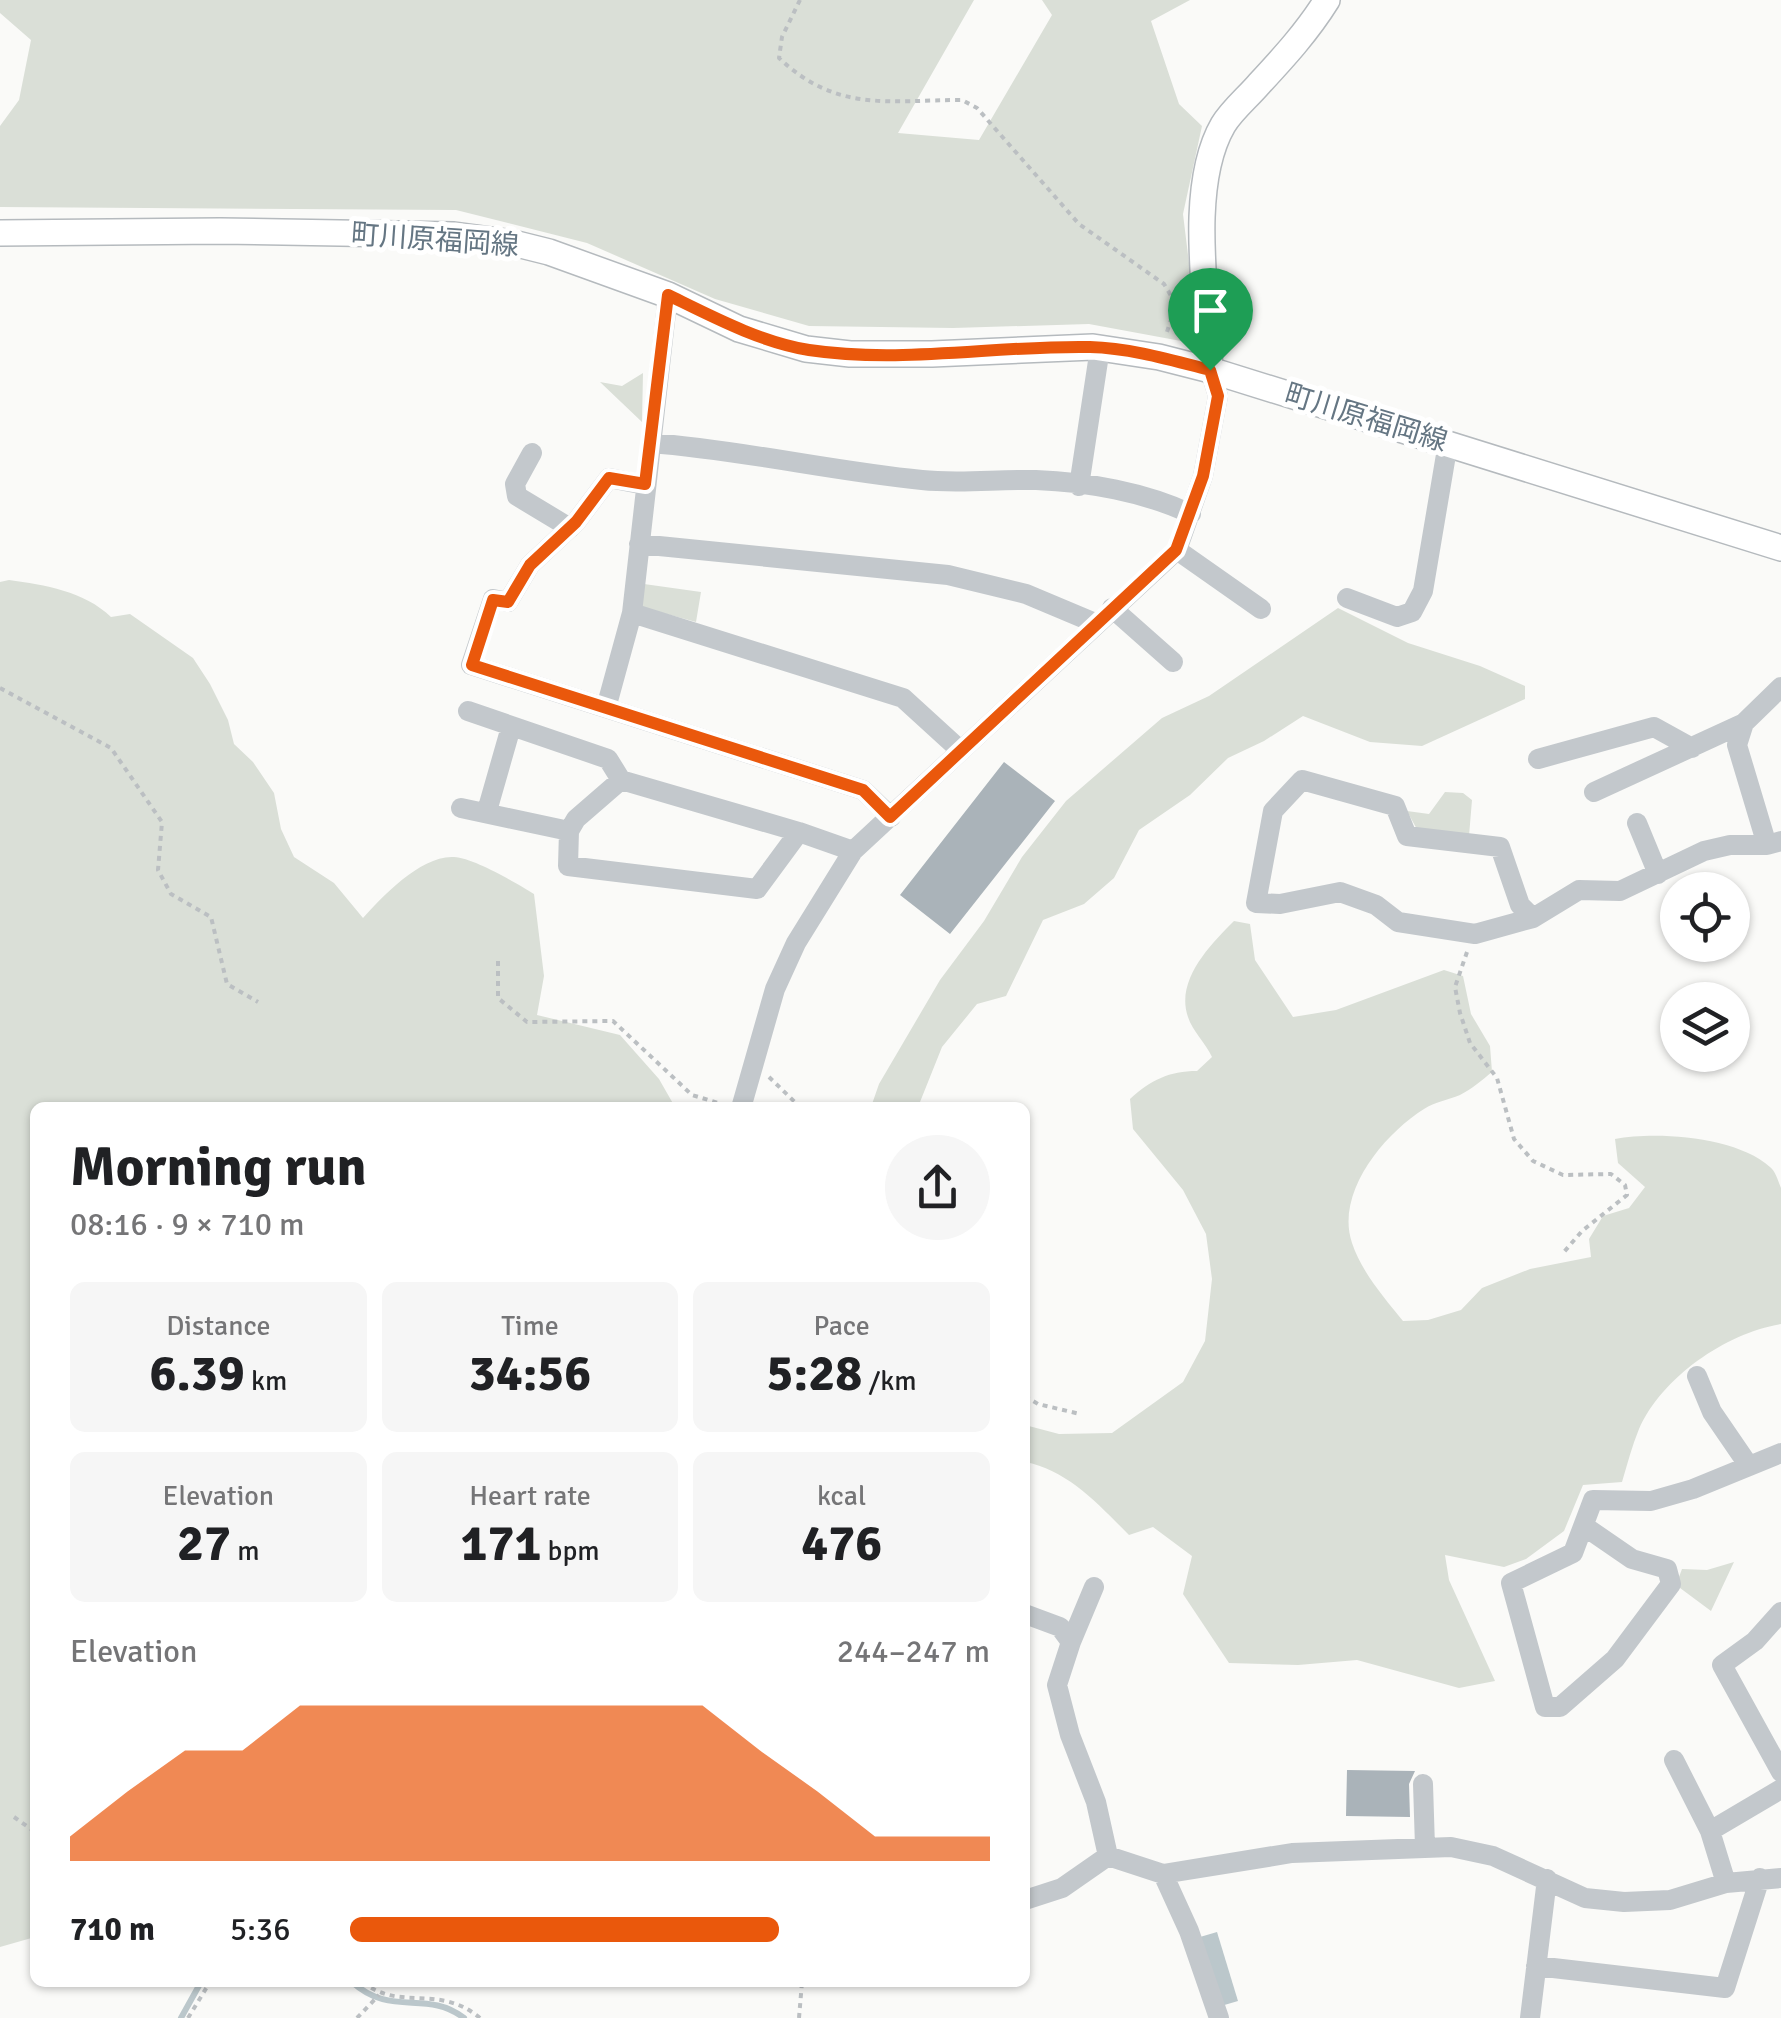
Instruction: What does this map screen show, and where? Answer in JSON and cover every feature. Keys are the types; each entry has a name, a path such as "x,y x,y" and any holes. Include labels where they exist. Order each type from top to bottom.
{"main road":[{"path":"1210,370 1203,255 1203,188 1209,158 1224,123 1307,32 1327,0"},
{"name":"町川原福岡線","path":"0,233 454,235 549,252 668,295 738,329 806,350 932,354 1100,348 1159,357 1781,548"}],"street":[{"path":"606,708 632,613 668,295"},
{"path":"1079,486 1100,348"},
{"path":"740,1102 776,989 796,943 852,851 1176,550 1203,476 1218,396 1210,370"},
{"path":"651,442 718,448 926,481 1040,480 1123,492 1191,514"},
{"path":"1347,598 1397,617 1412,612 1423,591 1448,443"},
{"path":"532,453 515,484 517,496 570,528"},
{"path":"645,484 609,478 570,528 530,565 508,602 493,600 472,665 863,790 890,817"},
{"path":"640,544 948,575 1026,594 1095,624"},
{"path":"1176,550 1261,609"},
{"path":"1112,608 1173,662"},
{"path":"632,613 903,698 960,750"},
{"path":"1594,792 1744,723 1781,687"},
{"path":"468,711 608,760 621,780 852,851"},
{"path":"1533,918 1520,904 1500,847 1407,836 1395,806 1302,780 1273,811 1256,903 1280,904 1340,892 1376,905 1398,922 1475,934 1533,918 1579,890 1620,891 1704,851 1730,845 1774,843 1736,745 1744,723"},
{"path":"487,811 511,727"},
{"path":"1538,759 1654,727 1692,748"},
{"path":"621,780 576,819 569,831 568,866 757,889 800,832"},
{"path":"461,808 569,831"},
{"path":"1637,823 1658,874"},
{"path":"1698,1376 1712,1412 1749,1466"},
{"path":"1584,1526 1632,1559 1667,1568 1671,1584 1615,1659 1560,1708 1545,1707 1511,1582 1574,1552 1584,1526 1594,1500 1651,1501 1693,1489 1781,1453"},
{"path":"1094,1587 1057,1685 1070,1735 1096,1802 1108,1856"},
{"path":"1781,1612 1755,1641 1722,1665 1781,1772"},
{"path":"1030,1616 1060,1626 1071,1642"},
{"path":"1674,1760 1710,1831 1726,1883"},
{"path":"1423,1784 1425,1847"},
{"path":"1710,1831 1781,1789"},
{"path":"1108,1856 1163,1874 1292,1853 1451,1846 1493,1856 1585,1898 1624,1902 1670,1900 1726,1883 1770,1878 1725,1988 1536,1966"},
{"path":"1030,1898 1062,1888 1108,1856"},
{"path":"1163,1874 1189,1931 1219,2018"},
{"path":"1530,2018 1547,1878"}],"path":[{"path":"800,0 782,36 779,58 800,78 858,102 962,100 977,108 1079,224 1164,284 1176,304 1159,357"},
{"path":"0,688 111,748 162,822 158,870 171,894 211,917 228,984 258,1002"},
{"path":"1475,934 1454,987 1470,1042 1496,1078 1514,1139 1534,1161 1563,1175 1611,1174 1625,1185 1627,1195 1582,1231 1564,1252"},
{"path":"498,960 498,998 527,1022 614,1022 692,1095 717,1102"},
{"path":"755,1063 795,1102"},
{"path":"1030,1399 1080,1414"},
{"path":"14,1817 30,1828"},
{"path":"188,2018 207,1987"},
{"path":"369,1987 379,1995 442,1998 464,2004 480,2018"},
{"path":"799,2018 802,1987"},
{"path":"358,2018 379,1995"}],"shaded area":[{"path":"0,0 974,0 898,133 979,140 1052,15 1042,0 1190,0 1151,21 1179,104 1202,126 1183,214 1193,296 1181,341 1089,324 953,328 809,326 715,299 587,243 456,210 0,207 0,126 19,100 31,40 0,13"},
{"path":"643,373 642,422 600,382 622,386"},
{"path":"0,582 50,587 76,595 111,617 130,614 193,658 228,720 234,744 253,762 274,793 281,829 294,857 334,883 363,918 403,879 441,858 472,862 534,894 544,976 537,1015 620,1035 659,1079 672,1102 30,1102 30,1938 0,1947"},
{"path":"644,584 701,592 696,622 641,607"},
{"path":"1338,608 1408,643 1480,666 1525,686 1525,699 1422,746 1370,742 1303,716 1228,758 1190,795 1139,830 1114,878 1084,904 1043,920 1006,996 977,1004 942,1047 920,1102 873,1102 879,1084 940,980 984,921 1022,857 1066,801 1162,718 1209,696"},
{"path":"1445,792 1463,793 1472,800 1469,836 1419,833 1407,811 1429,814"},
{"path":"1234,921 1250,924 1255,960 1293,1017 1336,1010 1444,970 1463,976 1471,1014 1490,1046 1492,1072 1464,1093 1424,1109 1393,1133 1367,1167 1350,1204 1349,1224 1356,1253 1403,1321 1428,1320 1461,1310 1482,1288 1530,1269 1591,1257 1589,1239 1603,1216 1629,1208 1645,1187 1618,1163 1615,1139 1674,1136 1718,1143 1756,1157 1770,1167 1781,1188 1781,1324 1718,1347 1680,1375 1649,1410 1622,1482 1583,1485 1564,1531 1526,1559 1504,1567 1445,1555 1449,1580 1495,1681 1459,1688 1357,1660 1298,1665 1229,1663 1183,1594 1192,1556 1153,1527 1129,1535 1069,1481 1030,1463 1030,1426 1059,1434 1112,1433 1183,1382 1205,1341 1212,1279 1206,1234 1183,1190 1133,1129 1130,1099 1161,1078 1197,1071 1212,1057 1188,1017 1185,1003 1191,976 1215,940"},
{"path":"1734,1562 1711,1611 1676,1585 1682,1569 1707,1570"},
{"path":"1217,1932 1238,2001 1221,2006 1200,1937"}],"building":[{"path":"1004,762 1055,801 950,934 900,895"},
{"path":"1347,1770 1415,1771 1409,1784 1410,1817 1346,1816"}],"waterway":[{"path":"181,2018 198,1987"},
{"path":"359,1987 381,1999 436,2005 464,2018"}],"route":[{"path":"668,295 738,329 806,350 932,354 1093,347 1210,370 1218,396 1203,476 1176,550 890,817 863,790 472,665 493,600 508,602 530,565 576,522 609,478 645,484 668,295"}]}
